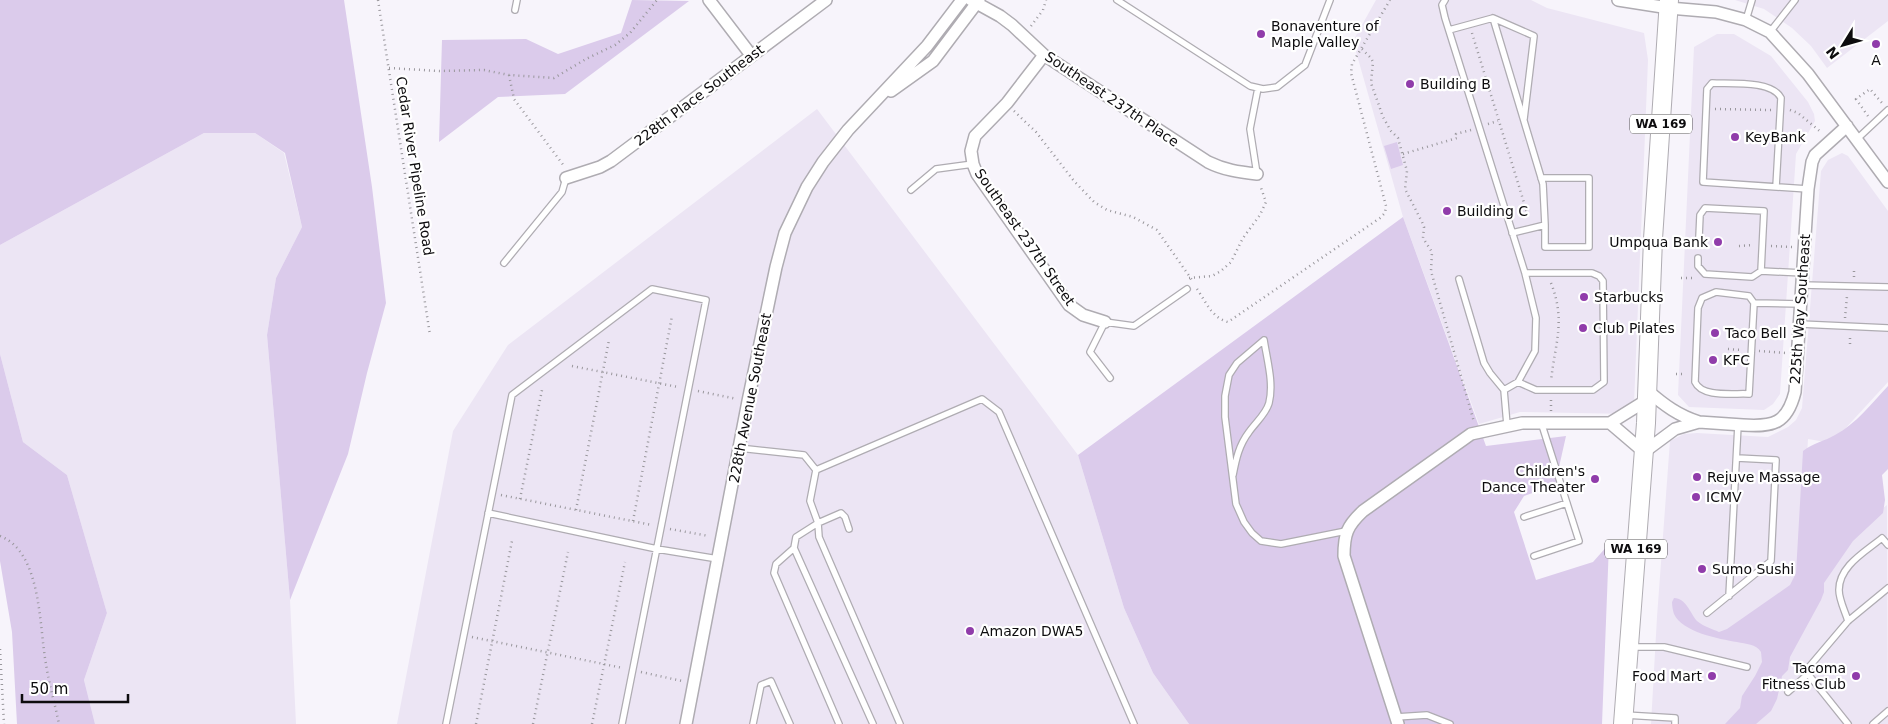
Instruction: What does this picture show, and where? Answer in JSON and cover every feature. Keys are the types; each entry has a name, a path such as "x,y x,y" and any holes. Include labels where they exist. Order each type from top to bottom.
{"main road":[{"name":"WA 169","path":"1623,720 1644,452 1654,239 1669,4"}],"street":[{"path":"709,0 751,55"},
{"name":"228th Place Southeast","path":"566,178 600,167 611,161 826,0"},
{"name":"228th Avenue Southeast","path":"686,724 748,401 785,233 794,212 823,162 844,135 927,46 962,0"},
{"path":"1618,0 1669,4 1716,12 1746,20 1770,32 1808,74 1888,182"},
{"name":"228th Avenue Southeast","path":"877,100 933,61 976,1"},
{"name":"Southeast 237th Place","path":"976,1 1000,16 1044,55 1208,162 1221,168 1257,174"},
{"path":"973,164 971,151 975,136 1007,104 1044,55"},
{"name":"225th Way Southeast","path":"1699,422 1768,426 1779,421 1788,413 1795,392 1808,189 1812,162 1815,155 1847,126"},
{"name":"Southeast 237th Street","path":"973,164 977,174 1069,305 1083,315 1105,322"},
{"path":"1397,721 1344,556 1346,531 1353,520 1471,434 1507,425 1541,422 1610,423 1647,396 1689,419 1699,422"},
{"path":"1610,423 1644,452 1675,429 1699,422"}],"lane":[{"path":"515,10 516,0"},
{"path":"1117,0 1250,86 1258,88 1277,87 1305,65 1330,0"},
{"path":"1445,0 1442,4 1449,30 1525,273 1536,318 1537,337 1535,351 1518,382 1504,390"},
{"path":"1746,20 1752,0"},
{"path":"1770,32 1795,0"},
{"path":"1449,30 1493,18 1534,36 1524,121"},
{"path":"1493,18 1541,178 1546,225 1546,247 1589,247 1589,178 1541,178"},
{"path":"1776,187 1781,98 1774,90 1765,86 1712,83 1707,89 1703,182 1776,187 1808,189"},
{"path":"1257,174 1250,129 1258,88"},
{"path":"1857,139 1888,110"},
{"path":"911,190 936,168 973,164"},
{"path":"504,263 562,192 566,178"},
{"path":"1699,237 1700,215 1707,207 1764,211 1761,270"},
{"path":"1512,233 1546,225"},
{"path":"1698,258 1701,270 1705,274 1752,277 1761,270 1803,273"},
{"path":"1518,382 1536,390 1593,390 1604,382 1603,280 1592,273 1525,273"},
{"path":"1459,279 1484,363 1490,374 1504,390 1507,425"},
{"path":"1802,285 1888,287"},
{"path":"446,724 512,394 652,289 706,300 622,724"},
{"path":"1110,378 1090,352 1105,322 1134,326 1187,289"},
{"path":"1716,292 1749,296 1754,303 1749,394 1706,392 1697,386 1695,376 1698,308 1702,298 1716,292"},
{"path":"1754,303 1801,304"},
{"path":"1800,324 1888,328"},
{"path":"1233,475 1238,452 1248,433 1262,416 1268,404 1270,389 1269,372 1264,340 1237,363 1229,375 1225,396 1225,417 1236,504 1244,522 1261,541 1280,544 1346,531"},
{"path":"816,470 982,399 998,412 1134,724"},
{"path":"1534,556 1579,541 1541,422"},
{"path":"1729,596 1738,425"},
{"path":"739,448 804,455 816,470 810,501 818,523 820,537 900,724"},
{"path":"1707,613 1771,561 1776,460 1737,458"},
{"path":"1524,517 1567,503"},
{"path":"488,513 657,549 718,559"},
{"path":"849,529 845,516 841,513 818,523 796,537 794,548 872,724"},
{"path":"1848,620 1839,592 1840,580 1845,568 1882,538 1888,545"},
{"path":"794,548 776,564 774,573 839,724"},
{"path":"1788,692 1808,674 1809,667 1848,620 1888,588"},
{"path":"1628,647 1664,647 1747,667"},
{"path":"1808,674 1848,724"},
{"path":"753,724 761,685 771,681 790,724"},
{"path":"1872,724 1888,712"},
{"path":"1397,721 1427,714 1450,724"},
{"path":"1623,720 1675,718 1675,724"}],"path":[{"name":"Cedar River Pipeline Road","path":"378,0 430,335"},
{"path":"389,68 439,71 484,70 509,75 554,78 561,76 586,59 615,45 630,33 657,0"},
{"path":"1023,36 1044,10 1046,0"},
{"path":"1007,104 1036,132 1074,181 1094,202 1107,210 1133,217 1158,230 1213,313 1223,321 1228,322 1380,218 1385,212 1386,206 1351,73 1352,64 1390,0"},
{"path":"1362,49 1373,62 1371,83 1383,117 1391,131 1398,138 1403,154 1407,171 1404,189 1424,227 1422,238 1432,252 1431,271 1477,433"},
{"path":"509,75 514,99 564,166 566,178"},
{"path":"1874,123 1856,99 1870,88 1888,110"},
{"path":"1403,154 1457,138 1456,134 1498,121"},
{"path":"1187,289 1182,284 1190,277 1212,276 1222,271 1231,262 1243,238 1260,216 1266,202 1257,174"},
{"path":"1850,344 1851,335 1845,317 1847,291 1854,279 1854,268"},
{"path":"1681,278 1692,278 1701,270"},
{"path":"633,521 672,316"},
{"path":"576,510 609,340"},
{"path":"1728,349 1798,354"},
{"path":"572,366 748,401"},
{"path":"520,499 542,390"},
{"path":"492,494 722,539"},
{"path":"0,536 7,539 20,551 30,570 37,594 46,664 59,724"},
{"path":"476,724 512,541"},
{"path":"534,724 568,552"},
{"path":"592,724 625,562"},
{"path":"464,636 693,683"},
{"path":"0,649 4,724"}],"shaded area":[{"path":"0,0 344,0 372,187 386,303 348,454 290,600 267,335 276,278 302,227 285,153 255,133 204,133 0,245"},
{"path":"632,0 689,1 565,94 498,97 439,142 442,40 526,39 558,54 621,33"},
{"path":"1376,0 1531,0 1547,8 1644,33 1648,60 1634,404 1629,414 1520,412 1479,424 1403,217 1353,41"},
{"path":"1735,0 1888,0 1888,21 1827,68 1811,46 1792,28 1764,9"},
{"path":"1717,34 1734,34 1771,56 1808,102 1815,121 1796,154 1780,394 1773,404 1764,410 1689,407 1678,395 1694,47"},
{"path":"817,109 1078,455 1124,608 1153,673 1189,724 397,724 453,431 508,345"},
{"path":"204,133 255,133 284,153 302,227 276,278 267,335 290,600 296,724 95,724 84,680 107,613 67,475 23,442 0,354 0,245"},
{"path":"1397,142 1403,165 1391,169 1384,146"},
{"path":"1842,153 1848,156 1888,211 1888,382 1832,443 1808,439 1799,583 1770,644 1848,536 1887,505 1888,724 1651,724 1670,441 1684,434 1697,433 1768,437 1788,427 1796,420 1802,408 1821,171 1828,160"},
{"path":"1403,217 1486,446 1566,436 1555,485 1524,496 1514,512 1536,580 1593,562 1609,544 1602,724 1189,724 1153,673 1124,608 1078,455"},
{"path":"0,354 23,442 67,475 107,613 84,680 95,724 17,724 12,632 0,561"},
{"path":"1888,386 1888,469 1882,475 1885,500 1883,513 1853,541 1824,583 1824,592 1821,600 1790,657 1788,670 1782,676 1777,699 1771,711 1756,724 1725,724 1740,708 1742,696 1762,662 1761,652 1756,647 1711,637 1685,626 1674,614 1672,602 1674,598 1682,600 1697,621 1719,632 1727,629 1790,585 1796,573 1803,451 1850,425"}],"place":[{"name":"Bonaventure of Maple Valley","path":"1261,34"},
{"name":"A","path":"1876,44"},
{"name":"Building B","path":"1410,84"},
{"name":"KeyBank","path":"1735,137"},
{"name":"Building C","path":"1447,211"},
{"name":"Umpqua Bank","path":"1718,242"},
{"name":"Starbucks","path":"1584,297"},
{"name":"Club Pilates","path":"1583,328"},
{"name":"Taco Bell","path":"1715,333"},
{"name":"KFC","path":"1713,360"},
{"name":"Rejuve Massage","path":"1697,477"},
{"name":"Children's Dance Theater","path":"1595,479"},
{"name":"ICMV","path":"1696,497"},
{"name":"Sumo Sushi","path":"1702,569"},
{"name":"Amazon DWA5","path":"970,631"},
{"name":"Food Mart","path":"1712,676"},
{"name":"Tacoma Fitness Club","path":"1856,676"}]}
